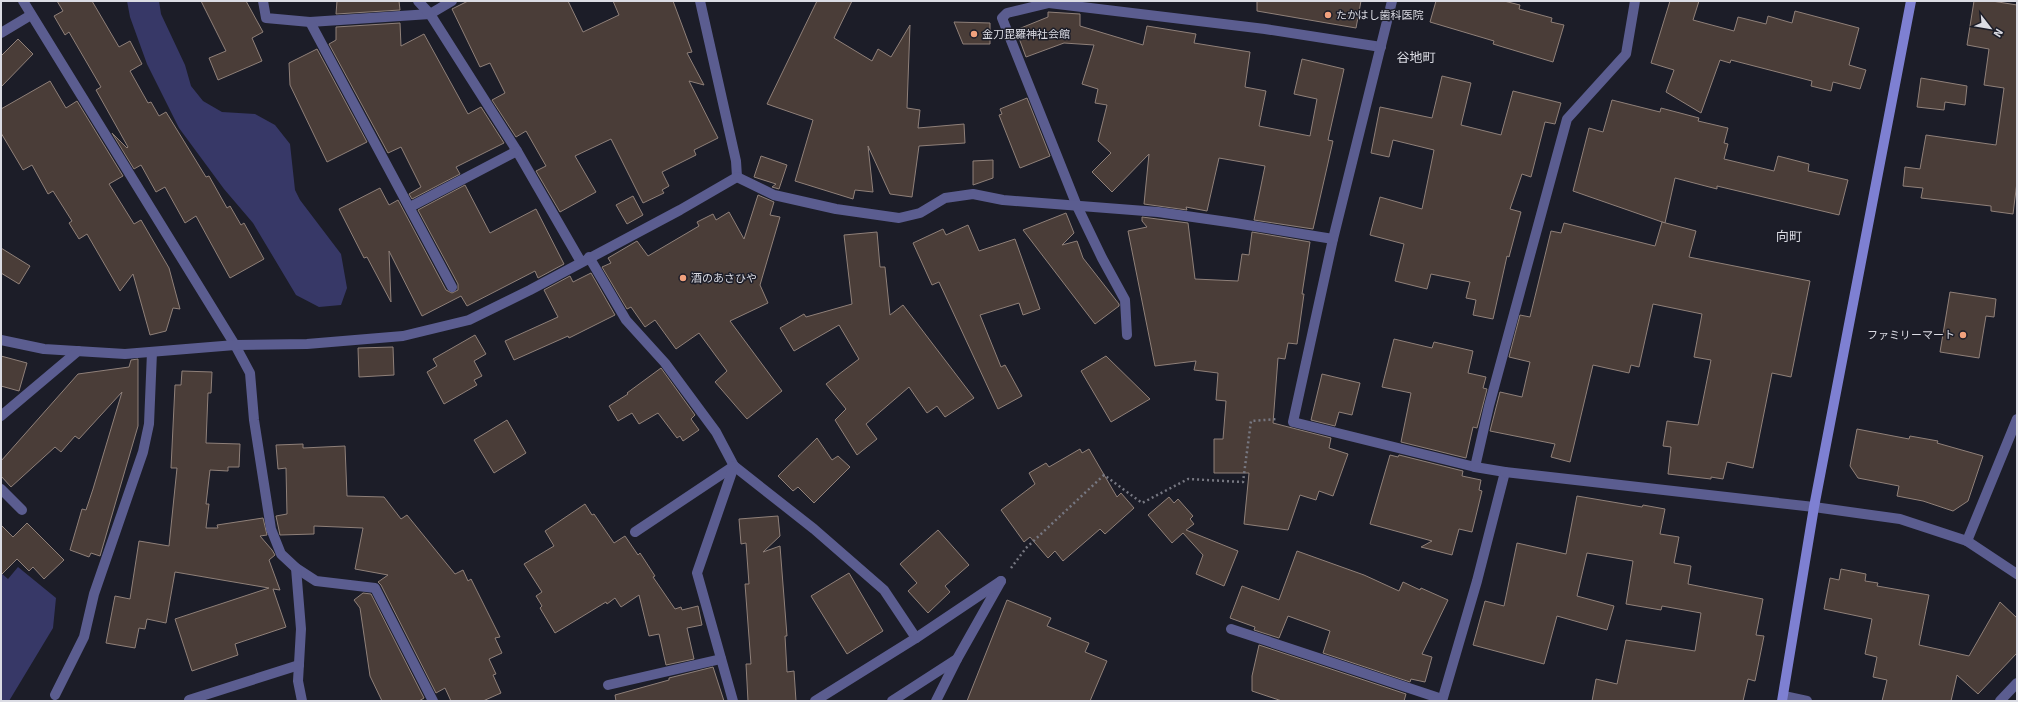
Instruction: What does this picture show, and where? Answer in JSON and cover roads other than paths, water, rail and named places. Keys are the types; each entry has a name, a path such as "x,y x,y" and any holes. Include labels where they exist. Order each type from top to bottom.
{"street":[{"path":"23,1 250,373 254,420 271,529 281,554 296,568 316,581 375,588 433,701"},
{"path":"263,1 266,18 310,22 430,14 452,1"},
{"path":"418,1 430,14 585,260 626,320 665,364 716,432 734,466 814,529 884,590 916,638"},
{"path":"700,1 736,161 737,177"},
{"path":"1392,1 1333,239 1293,422 1475,467 1505,472 1814,507 1900,519 1967,541 2017,574"},
{"path":"1475,467 1489,406 1567,119 1626,54 1635,1"},
{"path":"1807,701 1783,699 1814,507 1911,1"},
{"path":"1127,336 1126,300 1102,258 1077,206 1002,18 1007,13 1048,2 1116,6 1381,47"},
{"path":"1,33 31,15"},
{"path":"310,22 452,287"},
{"path":"410,207 517,151"},
{"path":"737,177 774,195 836,209 899,218 920,213 944,198 973,194 1003,200 1196,218 1333,239"},
{"path":"1,340 44,349 125,354 234,345 307,344 403,336 469,320 530,290 680,210 737,177"},
{"path":"1,416 78,351"},
{"path":"55,695 84,637 94,594 143,452 149,424 152,352"},
{"path":"1967,541 2017,419"},
{"path":"635,532 734,466"},
{"path":"733,701 697,573 734,466"},
{"path":"1231,629 1442,700 1477,581 1505,472"},
{"path":"1,489 22,510"},
{"path":"296,568 301,629 298,681 302,701"},
{"path":"815,701 916,638 1001,581 957,659 936,701"},
{"path":"608,685 721,659"},
{"path":"893,701 957,659"},
{"path":"190,700 299,665"},
{"path":"2000,701 2017,683"}],"place":[{"name":"たかはし歯科医院","path":"1328,15"},
{"name":"金刀毘羅神社会館","path":"974,34"},
{"name":"酒のあさひや","path":"683,278"},
{"name":"ファミリーマート","path":"1963,335"}],"district":[{"name":"谷地町","path":"1416,58"},
{"name":"向町","path":"1789,237"}]}
